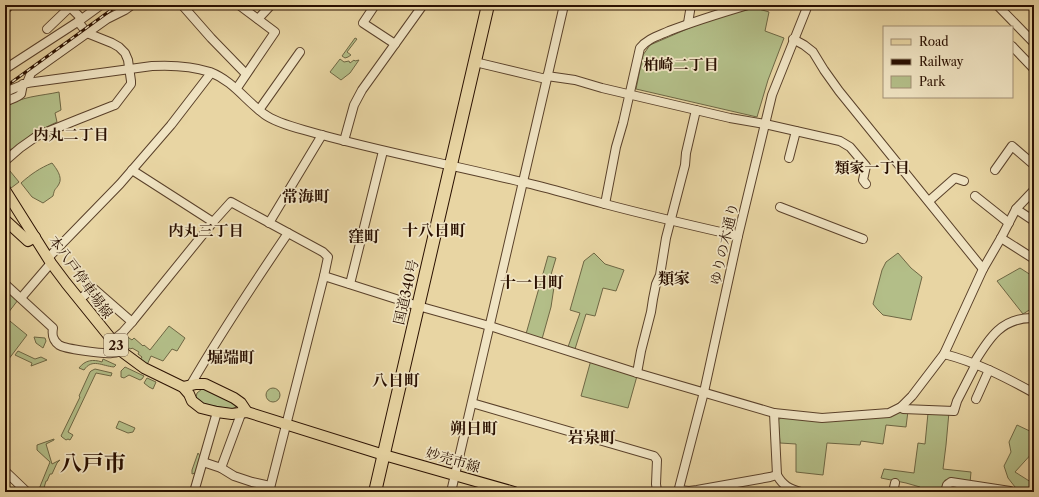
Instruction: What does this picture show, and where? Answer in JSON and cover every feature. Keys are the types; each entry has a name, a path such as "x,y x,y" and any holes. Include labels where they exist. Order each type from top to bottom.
{"highway":[{"name":"国道340号","path":"375,492 488,5"}],"main road":[{"name":"本八戸停車場線","path":"5,190 50,260 79,300 121,351 144,368 186,387 196,384 205,384 213,387 241,403 244,413"},
{"name":"本八戸停車場線","path":"5,220 28,241 35,237"},
{"name":"本八戸停車場線","path":"186,387 192,401 201,408 232,414 244,413 286,424 384,455"},
{"name":"妙売市線","path":"384,455 514,492"}],"street":[{"path":"5,10 10,5"},
{"path":"5,69 101,5"},
{"path":"5,102 18,97 21,94 24,83 31,73 107,18 125,10 132,5"},
{"path":"182,5 246,74"},
{"path":"237,88 275,32 239,5"},
{"path":"258,19 271,5"},
{"path":"375,5 363,23 395,44"},
{"path":"344,141 354,105 362,90 422,5"},
{"path":"451,492 564,5"},
{"path":"688,23 691,5"},
{"path":"998,5 1014,26 1034,43"},
{"path":"5,161 37,136 115,104 131,84 130,68 125,53 112,43 87,33 80,24 79,16 69,6 47,29"},
{"path":"605,204 616,147 640,48 644,43 651,39 688,23 743,6"},
{"name":"ゆりの木通り","path":"679,491 704,392 738,236 772,95 805,6"},
{"path":"794,39 813,52 839,91 929,201 982,269"},
{"path":"1013,47 1034,69"},
{"path":"259,110 300,52"},
{"path":"475,62 547,78 575,80 602,88 696,110 840,141 850,147 866,166 863,180 866,184"},
{"path":"5,94 24,83 130,68 166,65 191,68 218,76 237,88 265,115 303,130 383,151 523,182 605,204 738,236"},
{"path":"21,298 50,260 120,184 171,125 210,73"},
{"path":"637,372 656,284 660,276 666,238 678,193 696,110"},
{"path":"789,158 796,131"},
{"path":"269,223 322,135"},
{"path":"994,170 1012,146 1034,165"},
{"path":"350,284 383,151"},
{"path":"132,170 213,222"},
{"path":"929,201 955,178 964,181"},
{"path":"324,276 418,306 489,326 774,413 822,418 889,413 901,407 912,396 944,354 982,269 1001,238 1016,209 1034,190"},
{"path":"975,196 1009,223"},
{"path":"112,341 132,322 213,222 232,202 323,252 328,257 269,489 234,476 221,468 203,462"},
{"path":"780,207 863,239"},
{"path":"1016,209 1034,221"},
{"path":"186,387 288,233"},
{"path":"1001,238 1034,259"},
{"path":"5,284 53,328 52,336 58,344 66,348 102,353 121,351"},
{"path":"79,300 93,288 132,322"},
{"path":"901,407 903,409 954,411 957,401 975,363 991,338 1000,328 1011,322 1024,318 1034,318"},
{"path":"944,354 975,363 1034,393"},
{"path":"976,399 989,370"},
{"path":"472,403 654,456 657,460 656,484 658,491 661,492"},
{"path":"194,492 217,412"},
{"path":"221,468 244,413"},
{"path":"774,413 777,475 780,481 792,491 801,492"},
{"path":"5,471 26,492"},
{"path":"679,491 697,490 777,475"},
{"path":"945,492 947,485 951,482 1010,492"},
{"path":"893,492 895,483"}],"green space":[{"path":"752,7 769,12 765,31 784,38 768,80 757,117 636,89 643,55 650,45 701,23"},
{"path":"355,38 357,39 347,52 351,55 345,58 342,56"},
{"path":"340,59 344,62 349,61 350,63 354,60 359,60 350,73 341,80 330,72"},
{"path":"59,92 61,110 55,113 57,122 32,134 17,147 9,150 6,148 5,108 17,101"},
{"path":"52,163 58,173 60,181 53,196 43,203 32,197 21,183 28,177"},
{"path":"5,165 19,182 11,188 5,179"},
{"path":"594,253 605,264 624,270 616,291 603,288 595,316 586,314 575,349 568,347 580,313 570,310 584,261"},
{"path":"898,253 911,268 922,277 911,320 883,315 873,304 882,270 886,262"},
{"path":"548,256 556,258 550,278 552,279 550,286 554,287 551,307 542,339 526,334"},
{"path":"1020,268 1034,277 1034,307 1023,314 997,281"},
{"path":"5,288 18,300 5,317"},
{"path":"5,317 27,335 5,364"},
{"path":"169,326 185,338 177,351 172,349 163,361 151,356 147,365 140,360 142,357 138,354 139,352 132,348 129,348 128,350 121,344 126,336 132,340 134,338 150,350"},
{"path":"34,337 45,338 46,341 43,348 36,343"},
{"path":"18,351 35,359 41,357 47,360 31,366 32,363 15,355"},
{"path":"103,359 116,365 114,367 90,364 84,370 79,368 81,365 92,360 102,362"},
{"path":"591,360 637,376 628,408 581,396"},
{"path":"125,367 144,376 140,380 129,375 124,378 121,377 121,371"},
{"path":"95,369 112,373 111,376 96,373 68,432 73,435 70,440 66,440 61,436 80,397 79,396 90,372"},
{"path":"147,378 156,382 153,389 144,383"},
{"path":"273,388 278,390 280,395 278,400 273,402 268,400 266,395 268,390"},
{"path":"202,389 234,403 236,407 232,409 202,404 196,397 197,393"},
{"path":"901,410 908,411 906,427 886,425 883,444 861,441 860,445 827,443 823,475 796,472 796,444 780,443 778,420 782,417"},
{"path":"949,412 943,469 971,472 970,483 945,480 944,492 923,492 920,487 881,478 884,469 914,473 918,443 925,444 928,413"},
{"path":"119,421 135,428 133,432 128,433 116,428"},
{"path":"1017,425 1034,433 1034,451 1015,472 1034,484 1034,492 1019,492 1008,478 1004,466 1011,452 1009,442"},
{"path":"54,439 46,444 52,464 60,460 46,481 43,491 39,489 50,462 37,450 37,445"},
{"path":"198,453 200,456 195,473 192,474 192,470"}],"railway":[{"path":"5,87 118,5"}],"district":[{"name":"柏崎二丁目","path":"681,64"},
{"name":"内丸二丁目","path":"71,134"},
{"name":"類家一丁目","path":"872,167"},
{"name":"常海町","path":"306,196"},
{"name":"内丸三丁目","path":"206,230"},
{"name":"十八日町","path":"434,230"},
{"name":"窪町","path":"364,236"},
{"name":"類家","path":"674,278"},
{"name":"十一日町","path":"532,282"},
{"name":"堀端町","path":"231,357"},
{"name":"八日町","path":"396,380"},
{"name":"朔日町","path":"474,428"},
{"name":"岩泉町","path":"592,437"},
{"name":"八戸市","path":"93,463"}]}
